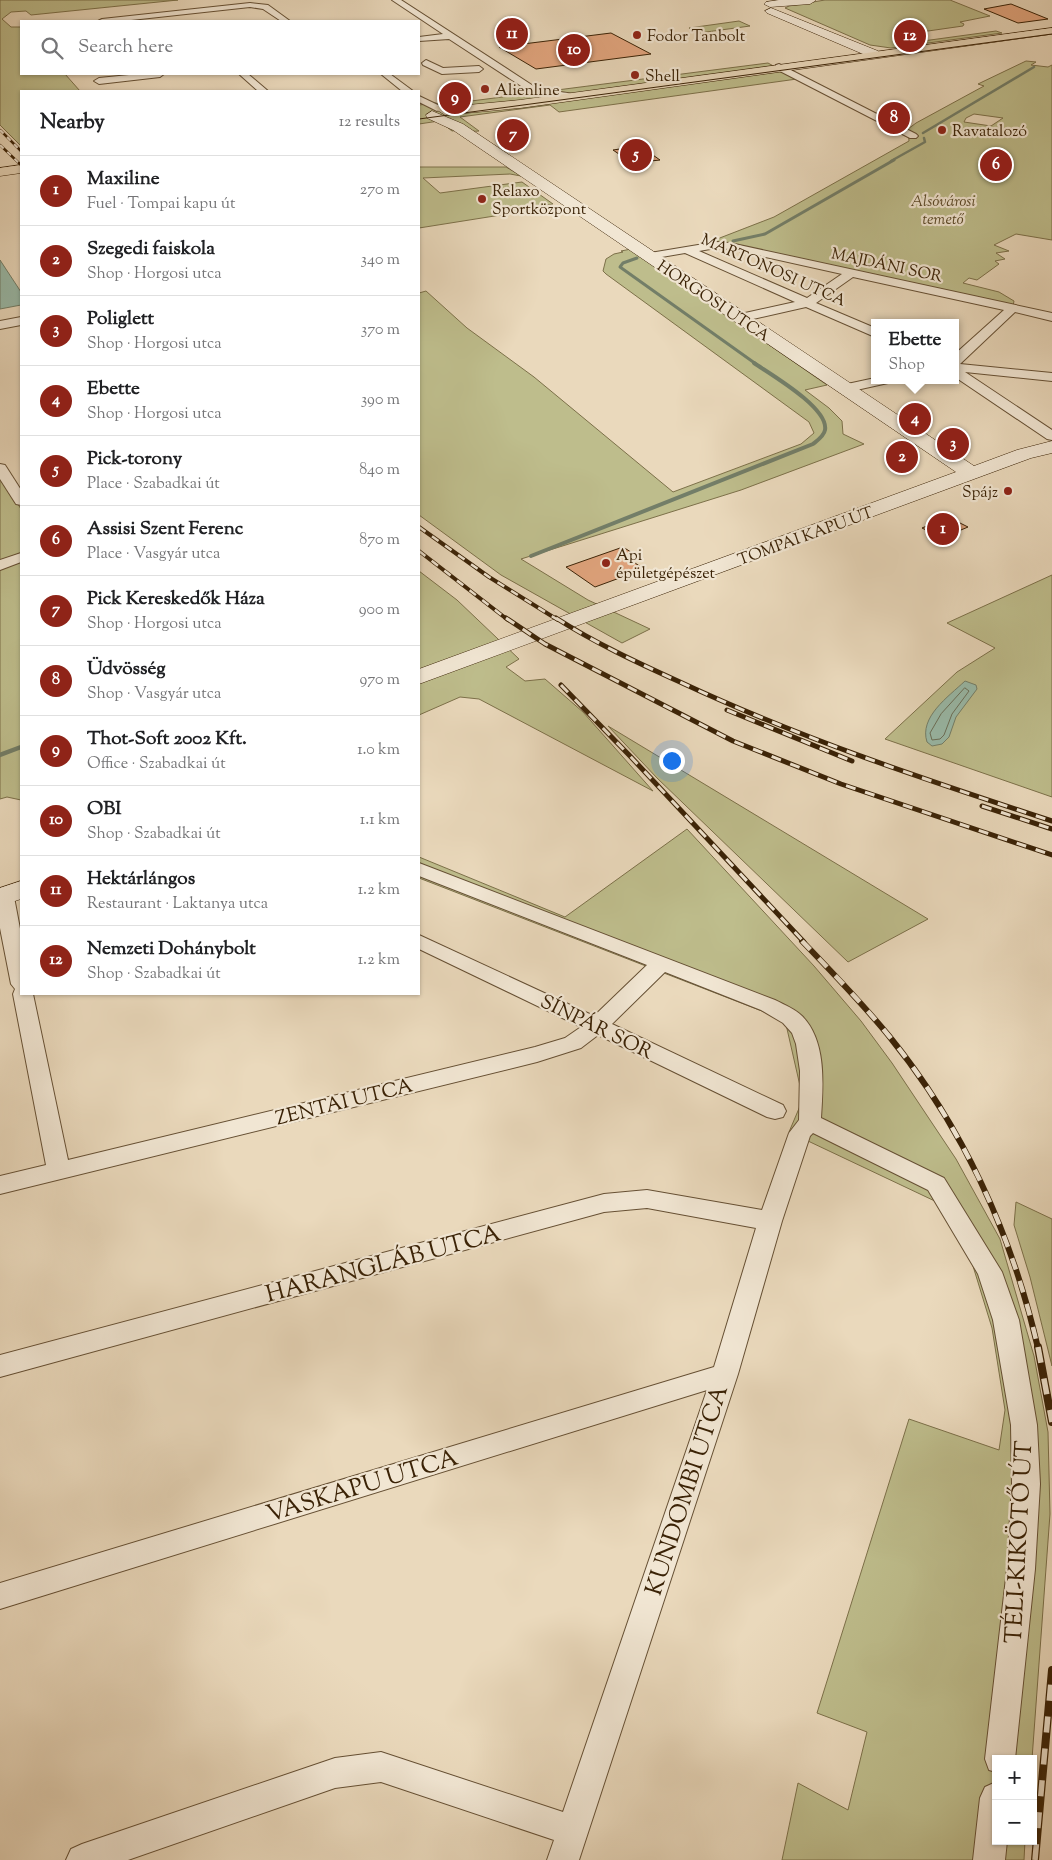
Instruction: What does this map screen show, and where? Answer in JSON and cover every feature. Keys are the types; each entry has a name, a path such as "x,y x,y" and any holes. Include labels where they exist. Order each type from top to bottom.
{"main road":[{"path":"429,110 520,104 1052,30"},
{"path":"843,58 855,52 856,45 882,49 916,49"},
{"path":"429,110 533,96 548,99"},
{"path":"0,172 20,169"}],"street":[{"path":"396,0 450,36 533,96 571,96"},
{"path":"768,6 815,1"},
{"path":"111,20 259,5 284,20"},
{"path":"768,6 874,54"},
{"path":"168,14 175,20"},
{"path":"420,40 450,36"},
{"path":"423,64 441,59"},
{"path":"423,64 442,71 479,68"},
{"path":"779,67 912,136"},
{"path":"99,81 150,75"},
{"path":"244,75 262,90"},
{"path":"386,75 407,90"},
{"path":"139,76 147,84"},
{"name":"HORGOSI UTCA","path":"429,110 458,127 844,389 972,473"},
{"name":"MAJDÁNI SOR","path":"650,256 716,245 730,246 1052,317"},
{"name":"MARTONOSI UTCA","path":"687,250 871,331"},
{"path":"740,318 808,304 852,273"},
{"path":"959,357 1013,308"},
{"path":"0,325 20,321"},
{"path":"959,369 1052,377"},
{"path":"959,372 1052,436"},
{"path":"844,389 871,383"},
{"name":"TOMPAI KAPU ÚT","path":"420,677 1024,454 1052,447"},
{"path":"0,468 20,499"},
{"path":"0,565 20,557"},
{"path":"420,869 768,1005 787,1015 797,1024 808,1048 811,1093 810,1122"},
{"path":"8,895 20,977"},
{"name":"SÍNPÁR SOR","path":"420,941 775,1111"},
{"name":"ZENTAI UTCA","path":"0,1185 537,1054 573,1043 597,1026 661,964"},
{"path":"23,995 58,1171"},
{"name":"KUNDOMBI UTCA","path":"563,1860 725,1374 770,1221 800,1133 810,1122"},
{"name":"TÉLI-KIKÖTŐ ÚT","path":"810,1122 936,1184 990,1272 1006,1320 1024,1425 1026,1484 1021,1569 1000,1755"},
{"name":"HARANGLÁB UTCA","path":"0,1366 604,1203 647,1199 770,1221"},
{"name":"VASKAPU UTCA","path":"0,1596 725,1374"},
{"path":"82,1860 335,1773 381,1767 573,1831"},
{"path":"989,1860 996,1800"}],"green space":[{"path":"0,0 178,0 31,15 26,11 11,12 2,19 11,27 20,27 20,75 66,75 79,90 20,90 20,145 0,125"},
{"path":"825,0 950,0 990,16 960,22 964,24 963,26 907,34 923,41 996,31 1002,33 891,48 870,45 785,8"},
{"path":"739,21 750,26 699,33 689,28"},
{"name":"Alsóvárosi temető","path":"1026,61 1036,62 1031,65 1048,67 1052,65 1052,240 1016,234 994,245 1009,251 996,253 1005,259 995,261 999,264 977,280 969,278 963,283 999,292 1014,301 1013,306 712,241 774,217 909,141 908,129 984,86 978,84","holes":["974,114 1003,118 991,126 964,122 966,118"]},
{"path":"768,63 797,79 559,112 550,105 460,117 479,131 452,131 439,121 420,124 420,105 436,103 440,105"},
{"name":"Relaxo Sportközpont","path":"420,167 506,167 521,176 510,174 423,178 440,193 522,182 553,204 523,209 526,211 420,228"},
{"path":"631,249 827,385 805,390 829,408 842,421 843,434 864,444 741,490 521,559 588,600 650,629 622,643 501,575 420,516 420,293 426,291 467,328 534,377 673,492 801,444 814,433 809,422 606,274 603,271 606,259 614,254 623,252 621,251"},
{"path":"0,476 20,507 20,800 7,797 0,799"},
{"path":"420,572 457,600 519,659 506,667 525,681 545,679 583,712 653,791 479,699 460,697 420,715"},
{"path":"1052,575 1052,797 885,739 957,672 995,648 947,623"},
{"path":"608,726 928,919 848,962 657,778"},
{"path":"687,829 814,966 861,1021 892,1063 956,1159 1000,1239 1034,1356 1048,1432 1050,1514 1032,1755 992,1755 992,1845 1025,1845 1024,1860 782,1860 798,1783 848,1810 867,1732 817,1713 909,1419 999,1450 1005,1410 992,1328 969,1253 939,1203 789,1132 803,1099 785,1020 420,878 420,857 565,917"},
{"path":"1016,1202 1052,1219 1052,1366 1030,1277 1014,1225"}],"water":[{"path":"0,260 20,290 20,305 0,309"},
{"path":"965,681 976,685 977,689 956,717 949,737 942,744 932,746 927,742 926,733 927,724 931,716 943,701"}],"building":[{"path":"1011,4 1048,19 1018,23 984,9"},
{"path":"611,33 651,54 536,69 499,47"},
{"path":"640,146 660,160 632,163 613,150"},
{"path":"948,517 968,527 942,538 922,528"},
{"name":"Api épületgépészet","path":"623,547 637,556 629,559 644,569 595,587 566,567"}],"waterway":[{"path":"923,133 1034,67"},
{"path":"891,161 925,142 924,138"},
{"path":"733,241 765,234 894,160"},
{"path":"637,258 623,263 620,267 756,364"},
{"path":"531,556 813,444 819,439 825,430 824,421 818,412 797,392 754,363"},
{"path":"0,755 20,747"}],"tram line":[{"path":"420,119 1052,34"}],"railway":[{"path":"0,130 20,150"},
{"path":"0,145 20,164"},
{"path":"420,528 489,577 558,620"},
{"path":"420,552 508,620"},
{"path":"506,618 545,644 733,741 841,784 1052,855"},
{"path":"556,618 633,660 771,722 911,774 1052,821"},
{"path":"561,685 804,942"},
{"path":"727,710 852,761"},
{"path":"982,806 1052,829"},
{"path":"802,941 889,1036 916,1071 940,1107 962,1145 999,1224 1014,1264 1038,1348"},
{"path":"1038,1347 1052,1422"},
{"path":"1035,1860 1052,1670"}],"place":[{"name":"Hektárlángos","path":"512,34"},
{"name":"Fodor Tanbolt","path":"637,35"},
{"name":"Nemzeti Dohánybolt","path":"910,36"},
{"name":"OBI","path":"574,50"},
{"name":"Shell","path":"635,75"},
{"name":"Alienline","path":"485,89"},
{"name":"Thot-Soft 2002 Kft.","path":"455,98"},
{"name":"Üdvösség","path":"894,118"},
{"name":"Ravatalozó","path":"942,130"},
{"name":"Pick Kereskedők Háza","path":"513,135"},
{"name":"Pick-torony","path":"636,155"},
{"name":"Assisi Szent Ferenc","path":"996,165"},
{"name":"Relaxo Sportközpont","path":"482,199"},
{"name":"Ebette","path":"915,419"},
{"name":"Poliglett","path":"953,444"},
{"name":"Szegedi faiskola","path":"902,457"},
{"name":"Spájz","path":"1008,491"},
{"name":"Maxiline","path":"943,529"},
{"name":"Api épületgépészet","path":"606,563"}]}
